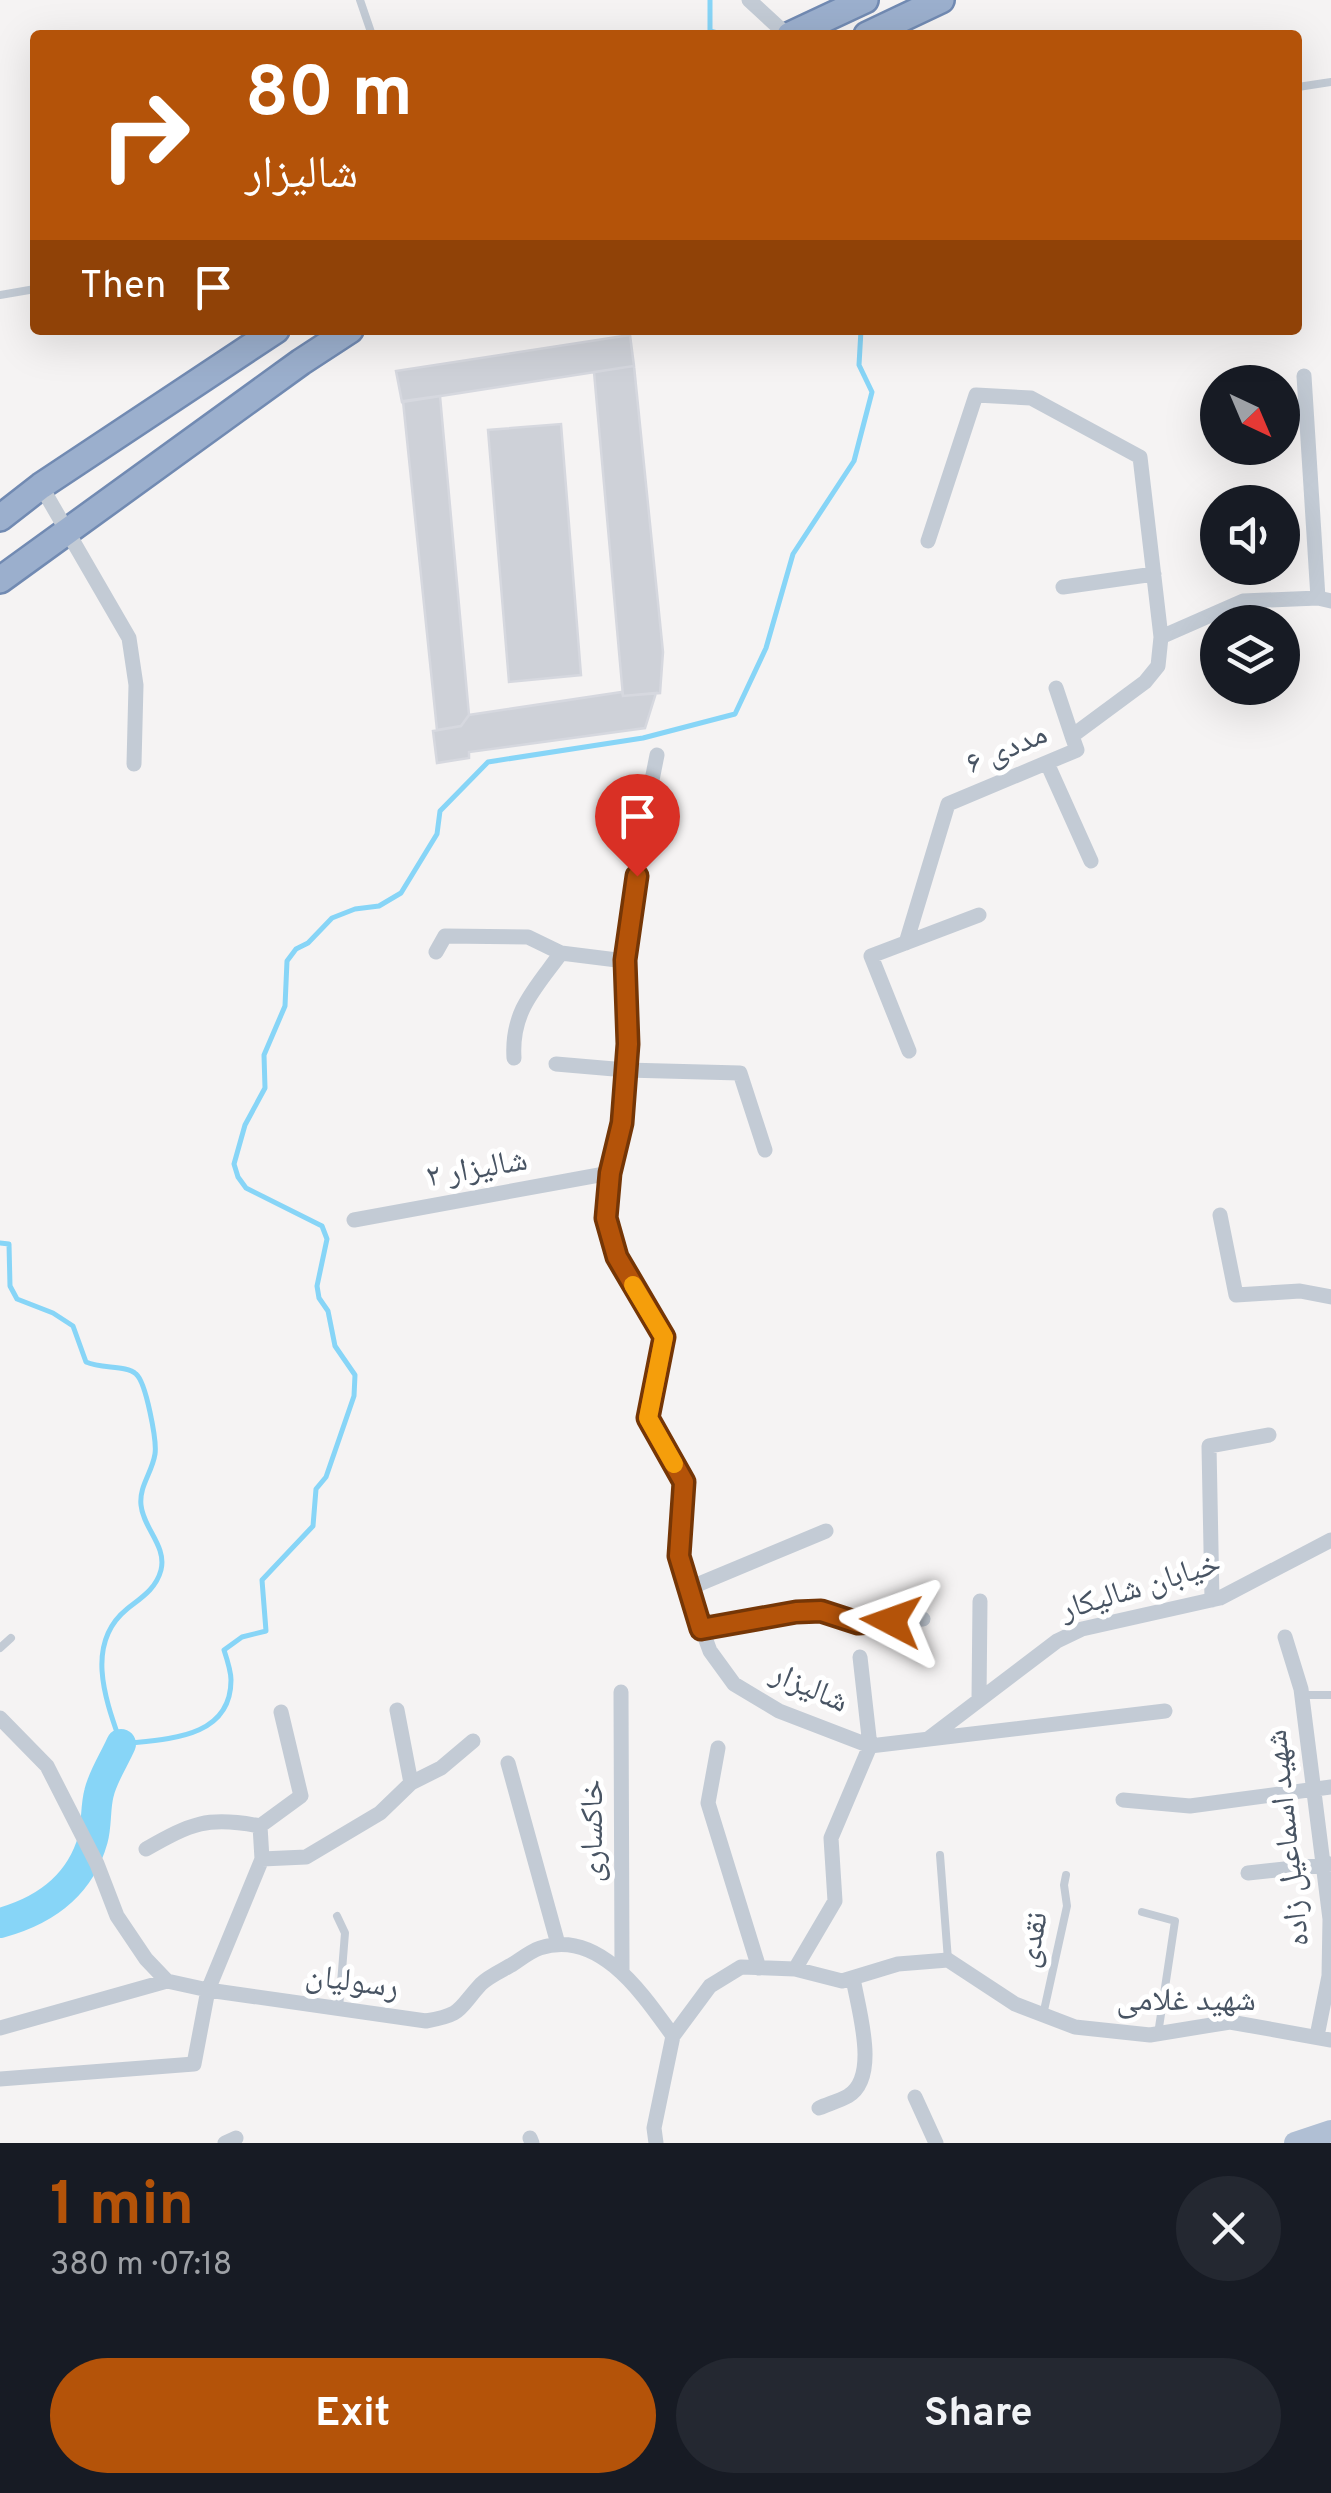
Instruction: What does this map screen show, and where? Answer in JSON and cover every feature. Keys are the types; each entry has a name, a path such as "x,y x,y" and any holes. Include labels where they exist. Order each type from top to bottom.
{"highway":[{"path":"800,30 865,0"},
{"path":"878,30 941,0"},
{"path":"0,518 41,486 268,335"},
{"path":"0,580 342,335"}],"main road":[{"path":"1294,2143 1331,2131"}],"street":[{"path":"749,0 783,30"},
{"path":"928,542 976,396 1032,398 1140,457 1161,637 1243,601 1324,600 1304,376"},
{"path":"41,486 129,638 136,685 134,764"},
{"path":"1063,587 1154,574"},
{"name":"مددی ۶","path":"906,943 948,804 1077,750 1072,736 1145,682 1158,666 1161,637"},
{"path":"1056,688 1072,736"},
{"name":"شالیزار","path":"657,755 640,840 625,960 626,1070 622,1123 610,1173 606,1218 617,1257 664,1337 648,1418 684,1482 679,1556 686,1589 710,1651 734,1684 779,1711 870,1746 832,1838 836,1901 795,1969"},
{"path":"1047,763 1090,862"},
{"path":"908,1051 871,956 979,915"},
{"path":"436,952 445,936 528,936 560,953 625,960"},
{"path":"514,1058 512,1037 518,1013 560,953"},
{"path":"556,1064 740,1073 765,1150"},
{"name":"شالیزار ۲","path":"354,1220 610,1173"},
{"path":"1220,1216 1236,1295 1300,1291 1331,1298"},
{"path":"1212,1600 1209,1446 1269,1435"},
{"path":"686,1589 826,1531"},
{"name":"خیابان شالیکار","path":"928,1739 1057,1640 1082,1629 1212,1600 1331,1540"},
{"path":"979,1699 980,1601"},
{"path":"701,1629 796,1612 821,1611 858,1623 923,1619"},
{"name":"شهید اسماعیل زاده","path":"1284,1637 1302,1695 1322,1788 1330,1919 1324,2038"},
{"path":"860,1657 870,1746 1164,1711"},
{"name":"خاکساری","path":"621,1692 622,1970"},
{"path":"397,1710 410,1784"},
{"path":"146,1850 186,1827 222,1819 260,1826 301,1796 282,1712"},
{"path":"0,1718 47,1766 86,1840 117,1916 146,1959 167,1981 0,2028"},
{"path":"262,1859 306,1857 380,1813 410,1784 440,1768 472,1740"},
{"path":"718,1748 708,1803 760,1968"},
{"path":"508,1763 558,1944 596,1953 622,1970 673,2036"},
{"path":"1123,1800 1190,1806 1322,1788"},
{"path":"0,2079 194,2064 208,1990 262,1859 260,1826"},
{"path":"1248,1872 1327,1864"},
{"name":"رسولیان","path":"167,1981 426,2021 454,2016 482,1983 538,1948 558,1944"},
{"path":"656,2143 654,2128 673,2036 710,1986 741,1967 795,1969 842,1981 898,1964 948,1960"},
{"name":"شهید غلامی","path":"948,1960 1015,2004 1075,2027 1158,2034 1230,2022 1324,2038"},
{"path":"818,2108 850,2096 862,2082 866,2066 854,1978"},
{"path":"915,2097 936,2143"}],"lane":[{"path":"360,0 370,30"},
{"path":"1302,86 1331,82"},
{"path":"0,295 30,291"},
{"path":"0,1648 11,1638"},
{"path":"1302,1695 1331,1694"},
{"path":"940,1856 948,1960"},
{"name":"نقدی","path":"1044,2015 1068,1906 1066,1874"},
{"path":"1142,1912 1175,1921 1158,2034"},
{"path":"337,1916 345,1933 339,2008"}],"building":[{"path":"630,335 634,366 402,402 396,371"},
{"path":"634,366 663,652 660,693 623,696 594,372"},
{"path":"440,396 469,715 461,726 437,730 403,401"},
{"path":"561,424 581,675 509,682 488,430"},
{"path":"622,692 623,696 656,693 645,728 469,752 469,758 437,763 433,731 461,726 469,715"}],"waterway":[{"path":"710,0 710,30"},
{"path":"0,1243 9,1244 10,1286 17,1299 53,1313 73,1326 86,1362 132,1371 140,1379 155,1447 141,1505 161,1553 161,1570 152,1588 114,1623 106,1639 102,1674 121,1744 192,1733 220,1715 228,1700 231,1676 224,1650 242,1637 266,1631 262,1580 313,1526 316,1489 326,1477 354,1396 355,1375 335,1346 328,1311 319,1298 317,1286 327,1239 322,1226 246,1188 234,1164 245,1125 265,1088 264,1055 285,1006 287,961 332,918 355,909 379,906 401,893 437,834 440,811 488,762 643,738 735,714 766,648 793,554 854,461 872,392 859,365 861,335"},
{"path":"0,1923 45,1904 79,1870 93,1839 101,1787 121,1744"}],"slow traffic":[{"path":"633,1285 664,1337 648,1418 674,1464"}],"route":[{"path":"637,876 625,960 628,1044 622,1123 610,1173 606,1218 617,1257 664,1337 648,1418 684,1482 679,1556 686,1589 701,1629 796,1612 821,1611 858,1623 891,1621"}]}
